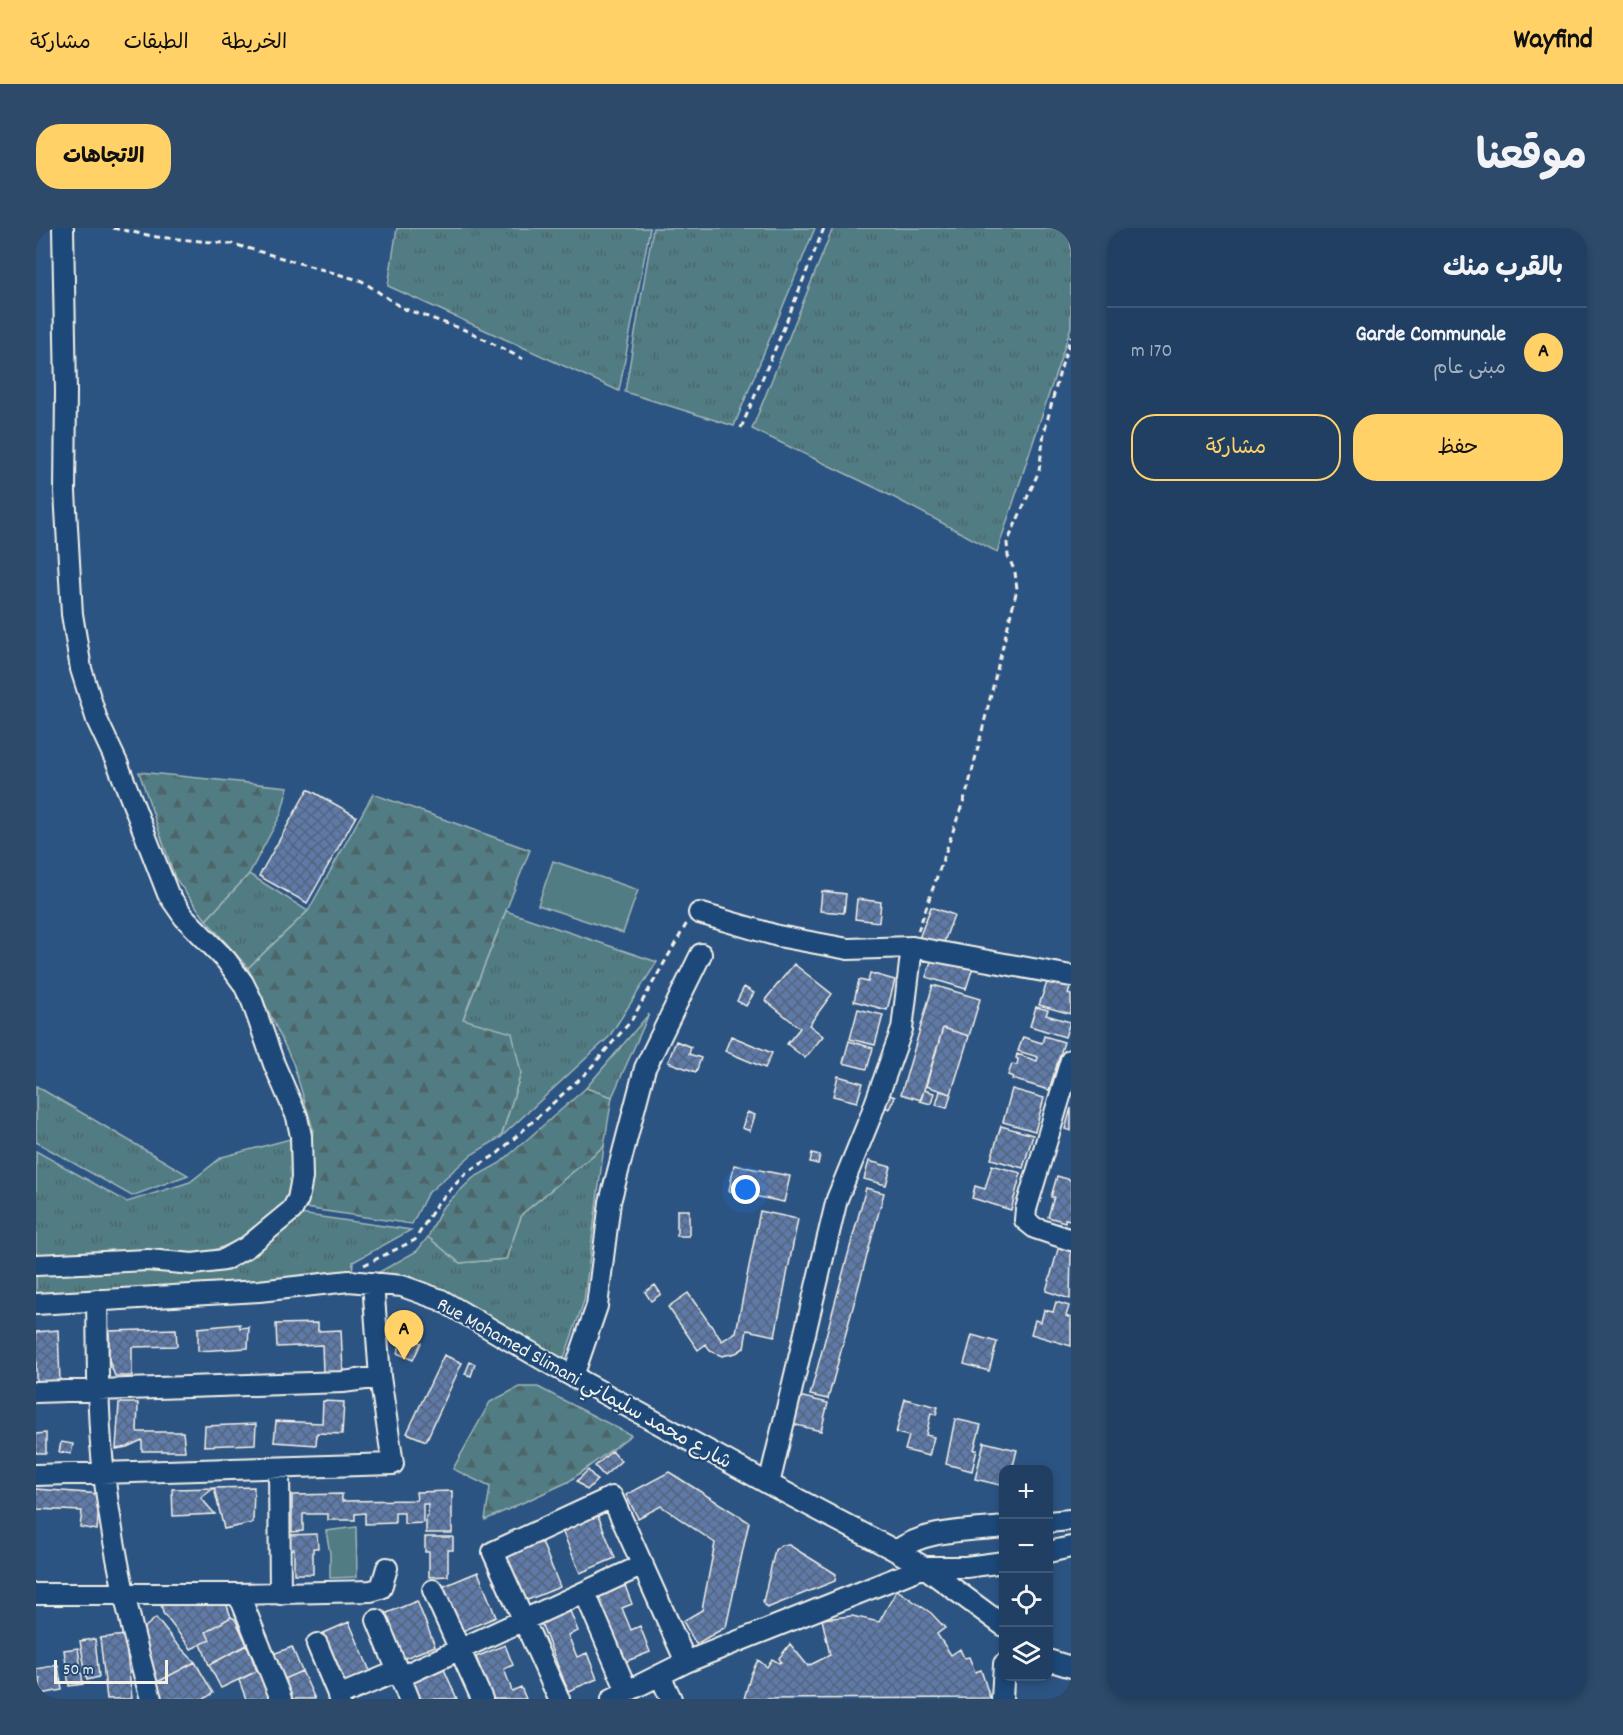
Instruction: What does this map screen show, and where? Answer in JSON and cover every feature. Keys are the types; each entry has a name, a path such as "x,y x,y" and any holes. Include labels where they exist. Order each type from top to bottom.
{"street":[{"path":"36,1265 139,1260 193,1264 224,1260 247,1247 292,1210 298,1199 302,1178 301,1136 297,1117 274,1064 252,1001 239,977 226,960 184,916 168,894 118,765 97,720 81,669 72,614 65,492 63,228"},
{"path":"699,913 778,936 848,949 912,947 1071,976"},
{"path":"769,1484 837,1199 870,1118 902,1029 912,947"},
{"path":"573,1376 597,1306 610,1202 645,1068 701,954"},
{"path":"1071,1060 1026,1209 1025,1220 1035,1228 1071,1240"},
{"path":"36,1475 393,1464 366,1282"},
{"name":"Rue Mohamed Slimani شارع محمد سليماني","path":"36,1304 259,1291 366,1282 402,1286 441,1300 573,1376 924,1567 966,1567 999,1563"},
{"path":"97,1300 104,1474 124,1595 151,1699"},
{"path":"36,1392 343,1382 380,1377"},
{"path":"279,1469 280,1594"},
{"path":"560,1699 493,1552 612,1497 686,1662"},
{"path":"1053,1522 1070,1520"},
{"path":"896,1551 910,1541 930,1536 999,1528"},
{"path":"1053,1551 1071,1547"},
{"path":"317,1644 339,1697 461,1650 643,1565"},
{"path":"585,1593 620,1695 686,1662 924,1567 999,1622"},
{"path":"36,1594 280,1594 371,1590 381,1588 387,1568"},
{"path":"433,1590 482,1699"},
{"path":"236,1594 242,1602 281,1699"},
{"path":"377,1620 409,1699"},
{"path":"1053,1662 1071,1667"},
{"path":"660,1675 671,1699"},
{"path":"1002,1699 1003,1681"}],"path":[{"path":"113,228 158,237 233,244 362,281 402,308 468,331 523,359"},
{"path":"741,428 824,228"},
{"path":"912,947 968,788 1017,589 1007,543 1039,471 1044,433 1071,336"},
{"path":"366,1282 360,1267 415,1240 438,1204 466,1173 497,1154 587,1072 631,1022 689,920 699,913"}],"green space":[{"path":"397,228 650,228 619,391 388,286"},
{"path":"653,228 815,228 734,426 625,392"},
{"path":"833,228 1071,228 1071,327 997,552 878,489 752,429"},
{"path":"139,772 288,787 281,814 249,874 206,920 175,878"},
{"path":"373,794 530,850 463,1019 512,1033 521,1073 501,1137 471,1155 427,1194 412,1224 305,1208 313,1129 293,1063 248,968 308,911"},
{"path":"553,861 638,890 623,933 538,905"},
{"path":"249,874 308,911 248,968 206,920"},
{"path":"506,911 657,962 609,1037 501,1137 521,1073 463,1019"},
{"path":"649,1014 612,1097 586,1088"},
{"path":"36,1086 188,1175 132,1196 36,1142"},
{"path":"586,1088 612,1097 604,1146 522,1214 506,1259 460,1263 428,1237 442,1208 473,1178 500,1163"},
{"path":"294,1138 297,1161 285,1203 242,1239 195,1258 145,1254 36,1254 36,1151 127,1202 190,1182 222,1157"},
{"path":"604,1146 584,1301 563,1361 462,1301 410,1276 374,1275 417,1251 428,1237 460,1263 506,1259 522,1214"},
{"path":"300,1214 411,1230 353,1262 352,1275 36,1297 36,1272 147,1266 221,1269"},
{"path":"519,1387 538,1387 631,1435 568,1482 485,1520 490,1487 453,1469 490,1402"},
{"path":"356,1527 357,1577 330,1578 330,1553 326,1531"}],"building":[{"path":"308,789 356,816 307,903 259,876"},
{"path":"822,891 846,894 844,913 820,911"},
{"path":"857,899 881,902 879,922 855,919"},
{"path":"931,907 954,915 941,950 918,941"},
{"path":"933,955 973,967 966,989 926,977"},
{"path":"794,964 832,994 809,1025 823,1036 805,1058 787,1044 800,1028 765,1000"},
{"path":"870,973 895,980 887,1010 854,1001 859,980 868,982"},
{"path":"1049,977 1071,984 1068,994 1071,995 1071,1014 1039,1005"},
{"path":"933,985 980,999 969,1036 943,1028 921,1100 901,1094"},
{"path":"744,987 754,993 746,1006 737,1001"},
{"path":"1036,1007 1048,1010 1046,1015 1070,1022 1065,1037 1030,1026"},
{"path":"858,1009 883,1015 875,1045 850,1039"},
{"path":"943,1028 969,1036 951,1094 926,1086"},
{"path":"731,1036 772,1053 765,1068 725,1051"},
{"path":"1044,1036 1064,1042 1049,1090 1012,1079 1013,1077 1008,1075 1012,1064 1017,1065 1017,1054 1037,1061 1038,1057 1018,1051 1023,1037 1042,1043"},
{"path":"676,1041 691,1047 689,1054 701,1058 696,1072 668,1062"},
{"path":"849,1041 873,1048 867,1069 843,1063"},
{"path":"838,1076 863,1083 857,1102 833,1096"},
{"path":"1012,1089 1044,1098 1035,1131 1003,1122"},
{"path":"924,1090 934,1093 931,1104 920,1101"},
{"path":"940,1091 951,1094 947,1108 936,1105"},
{"path":"884,1093 895,1097 889,1109 879,1104"},
{"path":"1071,1108 1071,1131 1065,1129"},
{"path":"747,1112 755,1115 750,1131 742,1128"},
{"path":"1001,1126 1033,1135 1023,1168 991,1159"},
{"path":"812,1153 820,1155 818,1164 810,1162"},
{"path":"869,1161 891,1167 886,1185 864,1179"},
{"path":"734,1165 790,1176 784,1202 729,1191"},
{"path":"992,1165 1021,1173 1011,1210 972,1198 975,1186 985,1189"},
{"path":"1057,1176 1071,1180 1071,1220 1065,1219 1065,1222 1048,1217"},
{"path":"866,1188 884,1193 828,1399 810,1395"},
{"path":"677,1210 689,1210 689,1236 677,1236"},
{"path":"760,1211 798,1219 775,1336 747,1330 744,1348 736,1353 722,1356 710,1351 706,1344 698,1350 668,1307 688,1293 722,1341 736,1332"},
{"path":"1059,1246 1071,1249 1070,1299 1046,1291"},
{"path":"655,1285 661,1294 651,1301 645,1292"},
{"path":"1056,1302 1069,1306 1066,1316 1071,1318 1071,1346 1031,1334 1035,1320 1041,1322 1044,1310 1053,1312"},
{"path":"318,1323 318,1331 341,1330 343,1372 323,1373 322,1345 277,1347 276,1324"},
{"path":"240,1324 240,1328 249,1327 248,1348 198,1351 198,1328"},
{"path":"176,1329 177,1346 132,1347 132,1376 115,1376 109,1360 109,1331"},
{"path":"58,1330 60,1381 36,1382 36,1332"},
{"path":"972,1335 997,1342 989,1371 964,1364"},
{"path":"404,1336 421,1343 413,1360 397,1353"},
{"path":"444,1355 462,1363 426,1441 407,1433"},
{"path":"470,1362 475,1364 471,1376 465,1374"},
{"path":"799,1396 828,1403 821,1431 792,1424"},
{"path":"905,1399 938,1407 936,1415 931,1413 926,1435 934,1437 929,1456 905,1450 909,1436 896,1433"},
{"path":"323,1401 344,1402 342,1434 317,1433 316,1445 274,1442 276,1421 322,1423"},
{"path":"119,1403 138,1403 137,1432 183,1432 185,1451 142,1451 142,1440 116,1449"},
{"path":"955,1419 981,1425 974,1450 977,1450 972,1471 946,1464"},
{"path":"256,1424 255,1444 204,1446 205,1426"},
{"path":"46,1433 46,1453 36,1453 36,1434"},
{"path":"61,1442 73,1444 71,1454 59,1452"},
{"path":"984,1442 1017,1450 1013,1465 999,1465 999,1485 975,1479"},
{"path":"612,1451 621,1461 604,1476 595,1466"},
{"path":"588,1470 597,1480 587,1490 577,1481"},
{"path":"669,1472 749,1522 726,1627 696,1644 683,1621 702,1610 715,1543 661,1506 638,1518 626,1495"},
{"path":"254,1487 253,1523 224,1529 214,1488"},
{"path":"214,1488 201,1498 215,1514 173,1516 172,1489"},
{"path":"36,1489 100,1494 97,1530 80,1527 82,1511 36,1509"},
{"path":"452,1491 452,1533 426,1533 428,1504 423,1504 423,1523 404,1524 404,1513 395,1513 395,1523 365,1524 365,1513 355,1514 355,1520 328,1520 328,1514 303,1514 303,1531 292,1532 292,1495 342,1494 342,1501 417,1500 416,1492"},
{"path":"597,1513 615,1558 580,1573 561,1528"},
{"path":"317,1534 318,1548 313,1548 313,1574 294,1574 294,1549 289,1550 289,1535"},
{"path":"425,1537 453,1537 453,1550 448,1550 448,1576 429,1577 429,1552 425,1552"},
{"path":"542,1542 560,1587 525,1601 506,1556"},
{"path":"781,1545 789,1545 836,1574 835,1581 767,1608 763,1602 775,1550"},
{"path":"478,1572 496,1617 460,1632 442,1587"},
{"path":"624,1583 632,1604 622,1608 631,1630 640,1626 650,1652 622,1663 595,1595"},
{"path":"897,1590 931,1613 945,1628 937,1634 951,1655 960,1649 964,1658 969,1657 975,1672 981,1670 990,1698 744,1699 751,1674 758,1660 767,1667 772,1659 781,1662 779,1658 790,1644 808,1666 830,1655 822,1619 852,1616 879,1622"},
{"path":"417,1601 435,1646 400,1660 382,1615"},
{"path":"226,1603 231,1617 206,1632 210,1640 191,1649 163,1613 161,1604"},
{"path":"570,1611 578,1631 568,1635 577,1657 587,1653 597,1679 568,1691 541,1623"},
{"path":"231,1617 235,1619 247,1645 209,1665 201,1644 210,1640 206,1632"},
{"path":"156,1618 195,1662 152,1685 145,1662 150,1657 140,1644 139,1632"},
{"path":"349,1622 370,1671 340,1684 319,1635"},
{"path":"125,1635 132,1699 107,1699 100,1638"},
{"path":"95,1639 99,1677 87,1680 80,1641"},
{"path":"247,1645 257,1671 221,1688 209,1665"},
{"path":"505,1645 513,1665 504,1669 512,1691 521,1687 526,1699 492,1699 476,1657"},
{"path":"292,1647 302,1671 284,1679 273,1654"},
{"path":"78,1648 83,1684 69,1686 64,1650"},
{"path":"195,1662 213,1693 204,1699 159,1699 152,1685"},
{"path":"58,1665 62,1690 41,1694 40,1679 37,1677 36,1669"},
{"path":"444,1669 457,1699 417,1699 410,1683"},
{"path":"263,1670 274,1699 246,1699 239,1680"},
{"path":"302,1671 315,1699 292,1699 284,1679"}],"place":[{"name":"Garde Communale","path":"404,1360"}]}
